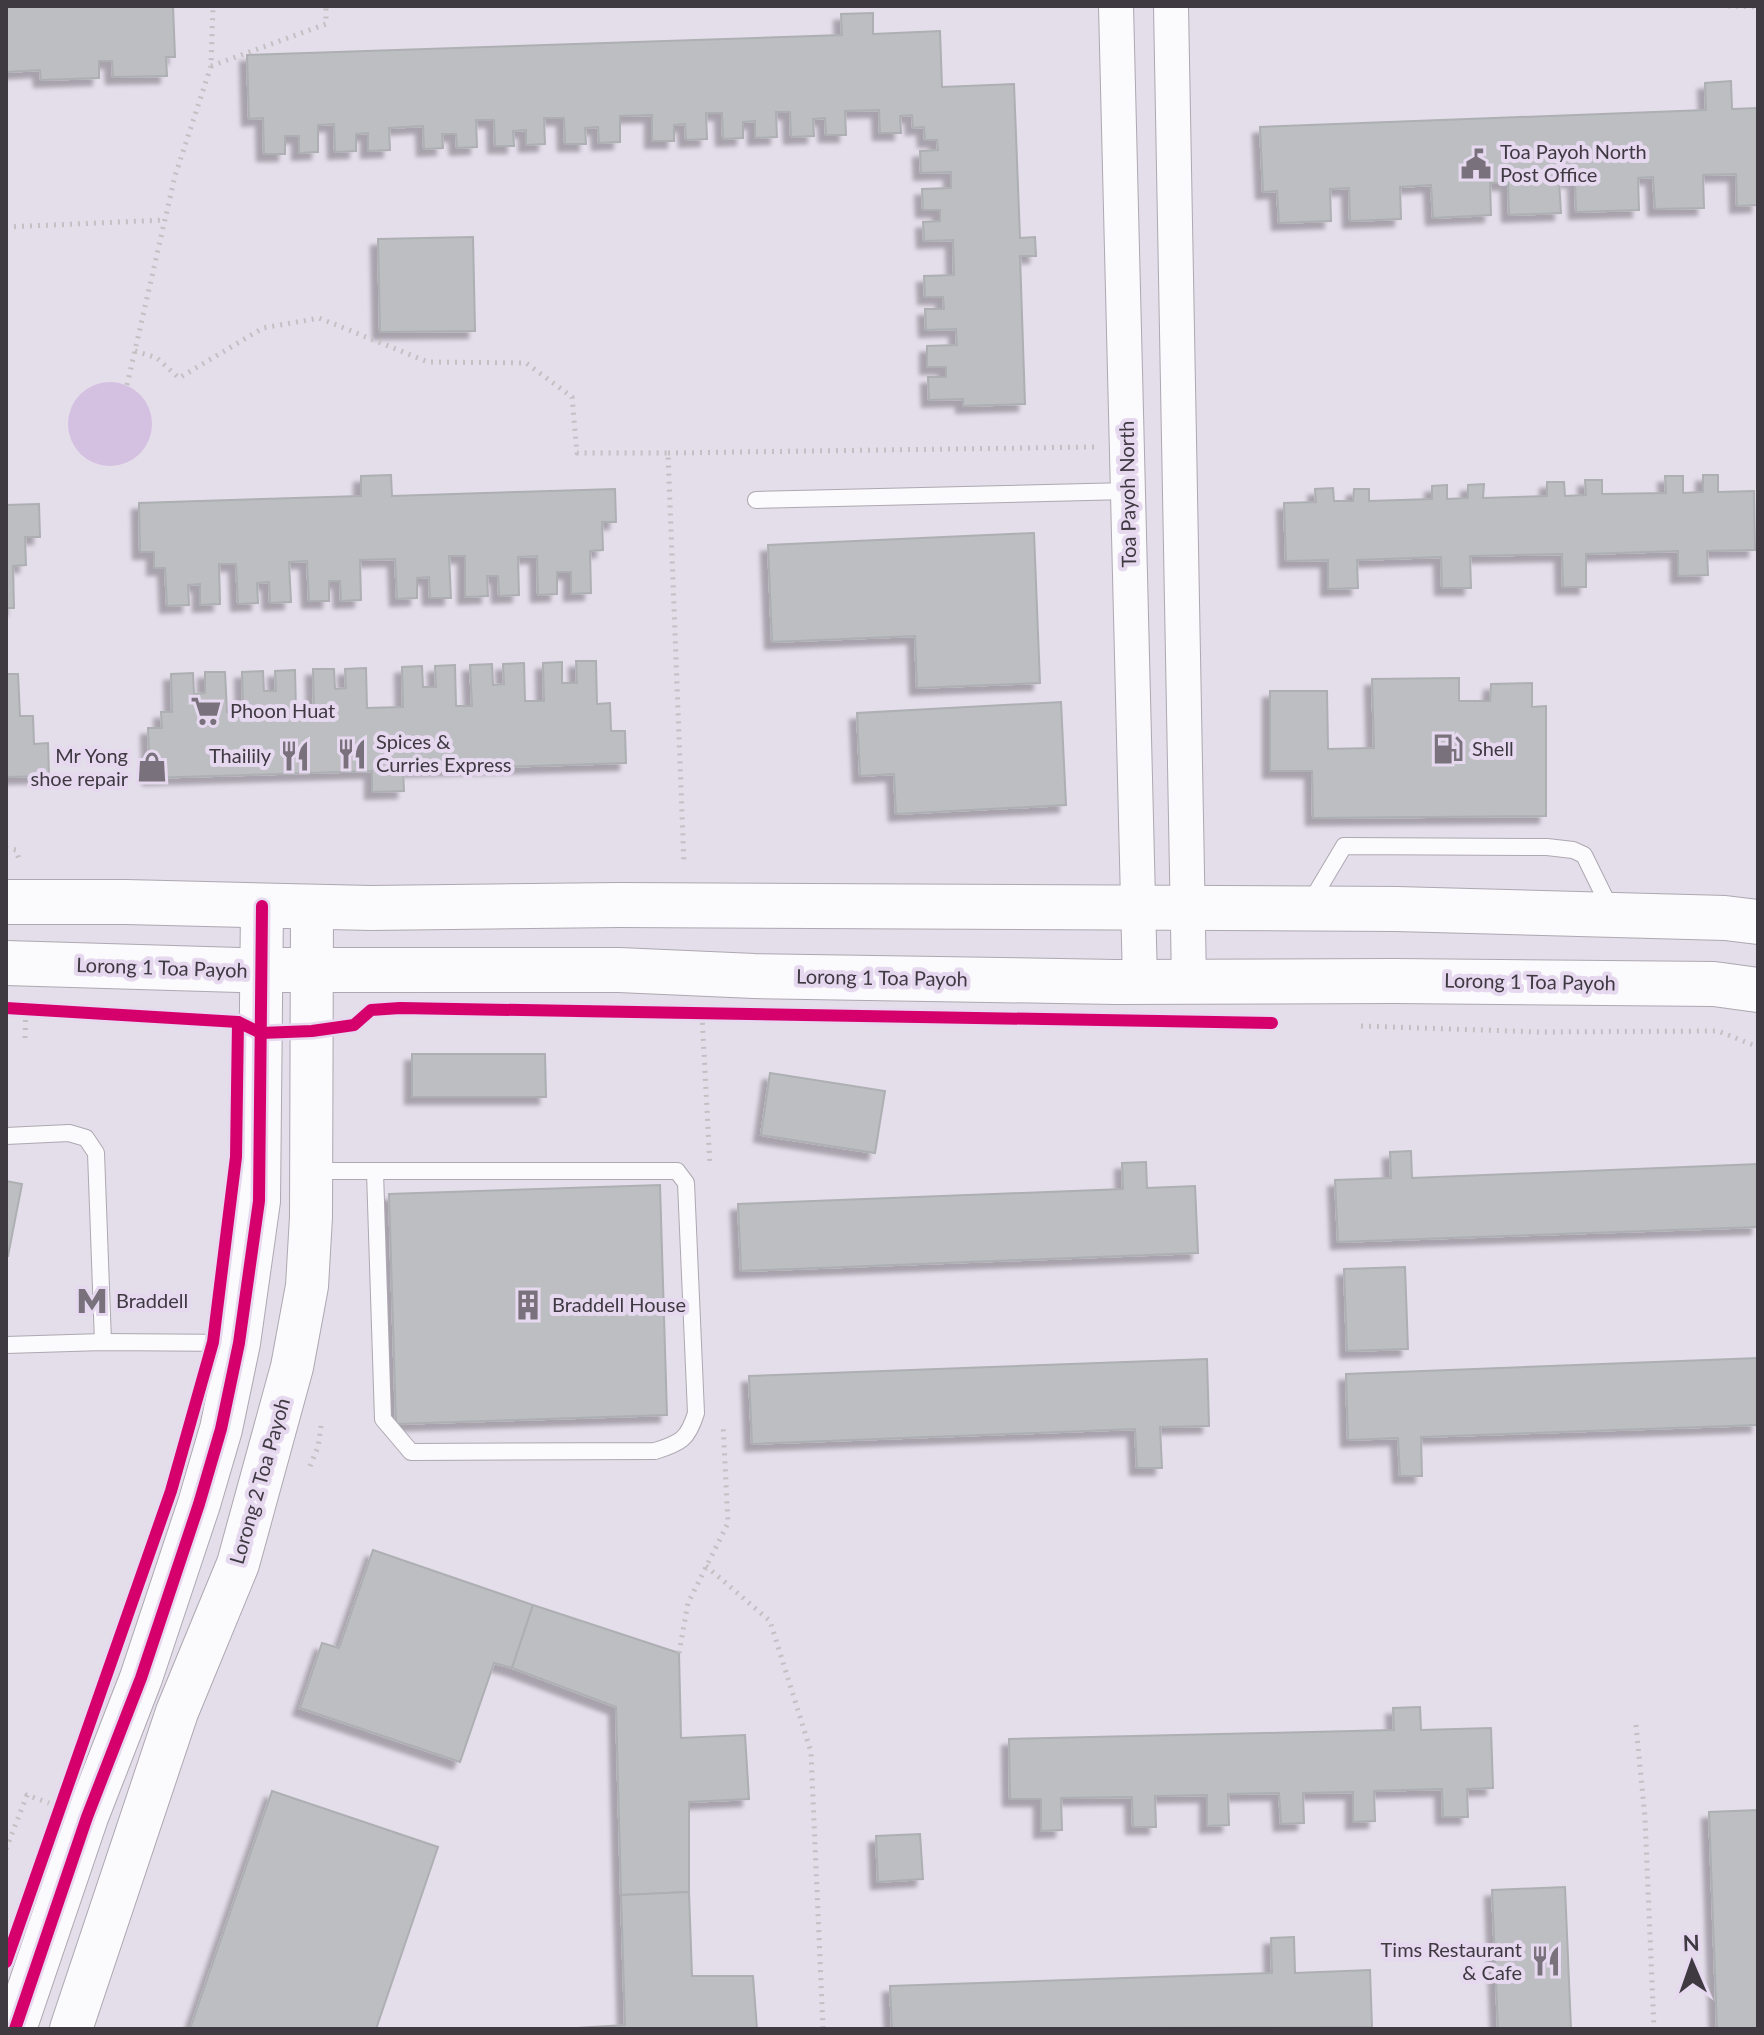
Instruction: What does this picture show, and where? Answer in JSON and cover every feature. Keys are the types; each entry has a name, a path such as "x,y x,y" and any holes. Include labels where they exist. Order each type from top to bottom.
{"main road":[{"path":"6,902 312,907 1307,908 1614,915 1758,922"},
{"name":"Lorong 1 Toa Payoh","path":"6,963 262,970 619,970 770,976 1140,982 1714,984 1758,990"}],"street":[{"name":"Toa Payoh North","path":"1116,6 1140,982"},
{"path":"1171,6 1189,981"},
{"path":"15,2029 82,1831 141,1678 221,1429 239,1343 259,1201 262,906"},
{"name":"Lorong 2 Toa Payoh","path":"71,2029 177,1712 238,1564 292,1367 307,1286 311,1217 312,907"}],"lane":[{"path":"756,500 1128,491"},
{"path":"1307,908 1344,846 1547,847 1573,850 1584,855 1614,915"},
{"path":"6,1136 69,1133 86,1138 96,1153 103,1342"},
{"path":"311,1171 677,1171 683,1176 686,1198 696,1413 690,1432 676,1445 655,1451 411,1452 383,1419 375,1172"},
{"path":"6,1345 239,1343"}],"path":[{"path":"127,385 175,176 211,66 213,6"},
{"path":"211,66 326,24 326,6"},
{"path":"1728,6 1758,7"},
{"path":"6,227 165,220"},
{"path":"135,351 157,358 179,378 263,328 319,318 428,362 526,363 572,397 577,453 1127,447"},
{"path":"668,453 684,906"},
{"path":"16,1009 41,1010"},
{"path":"686,1015 718,1015"},
{"path":"1359,1026 1540,1032 1718,1031 1758,1047"},
{"path":"706,1566 770,1621 811,1752 823,2029"},
{"path":"1636,1725 1645,1818 1654,2029"},
{"path":"54,1820 65,1791"},
{"path":"6,1849 27,1795"}],"shaded area":[{"path":"110,382 126,385 140,394 149,408 152,424 149,440 140,454 126,463 110,466 94,463 80,454 71,440 68,424 71,408 80,394 94,385"}],"building":[{"path":"6,6 173,6 175,57 166,57 167,76 113,77 112,61 99,61 99,78 41,80 40,70 7,72 6,100"},
{"path":"873,13 873,34 940,31 942,87 1014,84 1020,238 1035,237 1036,256 1020,256 1025,404 963,406 963,399 929,400 928,377 946,377 946,367 927,367 927,346 957,345 956,329 926,330 925,309 944,309 943,297 925,297 924,276 954,275 953,240 924,241 923,222 940,221 940,210 923,210 922,189 951,188 951,172 921,173 920,151 938,150 937,140 925,140 924,127 913,128 912,115 900,116 901,133 880,133 879,110 845,111 846,135 826,135 825,118 813,119 814,136 791,137 790,112 776,112 777,137 755,138 755,121 743,122 743,138 723,139 722,113 706,113 707,139 686,140 685,124 674,125 674,141 652,141 652,115 620,116 620,142 599,143 598,127 585,128 586,144 565,144 564,118 544,118 545,144 526,145 526,130 513,131 514,146 495,146 494,120 476,120 477,147 457,148 456,134 442,134 443,148 424,149 423,126 389,128 390,150 368,151 368,133 356,134 356,151 335,152 334,124 318,125 318,152 299,153 299,136 285,136 285,154 264,154 263,118 249,119 247,55 842,35 841,14"},
{"path":"1731,81 1732,109 1758,108 1758,205 1737,206 1736,174 1703,175 1704,208 1655,209 1653,177 1638,178 1639,210 1576,212 1575,180 1559,180 1561,213 1509,215 1508,183 1490,183 1491,215 1433,218 1431,185 1400,187 1401,219 1350,221 1349,188 1330,189 1331,221 1279,223 1277,191 1263,192 1260,127 1706,110 1705,83"},
{"path":"473,237 475,331 380,332 378,239"},
{"path":"391,475 392,496 615,489 616,522 602,522 603,550 590,551 591,593 571,594 571,572 557,572 557,594 538,595 537,556 518,557 519,595 499,596 498,576 487,576 488,596 465,597 465,556 449,556 451,598 430,598 429,577 417,578 417,598 397,599 395,559 360,560 361,600 341,601 340,581 329,581 329,601 309,601 307,561 289,562 291,602 270,603 269,582 257,583 258,603 238,604 236,564 219,564 220,604 200,605 200,584 188,585 189,605 167,606 165,568 154,568 154,552 140,552 139,503 361,496 361,476"},
{"path":"1703,475 1718,475 1718,492 1754,491 1755,550 1707,551 1708,575 1678,576 1678,551 1586,554 1586,587 1563,587 1562,554 1470,556 1471,588 1442,588 1441,557 1357,560 1358,588 1328,589 1328,560 1286,561 1284,503 1316,502 1315,489 1333,488 1334,501 1353,501 1354,489 1369,489 1369,501 1432,499 1432,486 1447,485 1447,499 1468,498 1468,485 1484,484 1483,498 1547,496 1547,482 1564,482 1565,496 1586,495 1585,480 1602,480 1602,494 1666,493 1665,476 1683,476 1683,493 1703,492"},
{"path":"39,504 40,537 25,537 26,565 13,566 14,608 6,608 6,505"},
{"path":"1034,533 1040,683 917,688 915,636 772,642 768,545"},
{"path":"576,661 596,661 597,704 610,703 611,731 625,731 626,763 403,770 404,791 372,792 372,771 150,778 148,728 162,728 161,712 172,712 171,674 193,673 194,694 205,693 205,672 225,672 227,712 243,711 242,672 263,671 264,691 276,691 275,671 295,670 296,711 314,710 313,669 334,669 335,689 346,688 345,669 366,668 367,708 403,707 402,667 422,666 423,687 436,687 435,666 455,665 456,706 472,706 470,665 492,664 493,685 504,684 503,664 524,663 525,701 544,701 543,663 562,662 562,683 577,683"},
{"path":"6,674 18,674 20,716 33,716 34,744 48,743 49,776 6,777"},
{"name":"Shell","path":"1459,678 1459,701 1490,701 1491,684 1532,683 1532,707 1546,706 1546,816 1313,818 1312,771 1270,771 1270,691 1327,691 1328,749 1374,748 1372,679"},
{"path":"1061,702 1066,805 896,814 894,774 860,776 857,713"},
{"path":"412,1054 545,1054 546,1097 412,1097"},
{"path":"770,1073 885,1091 875,1153 761,1135"},
{"path":"1411,1151 1412,1178 1758,1164 1758,1227 1338,1242 1335,1180 1391,1178 1390,1152"},
{"path":"1146,1162 1147,1188 1195,1186 1198,1253 741,1271 738,1204 1123,1189 1122,1163"},
{"path":"6,1181 22,1184 8,1256 6,1256"},
{"name":"Braddell House","path":"660,1185 667,1415 396,1424 389,1194"},
{"path":"1405,1267 1408,1349 1347,1351 1344,1269"},
{"path":"1758,1358 1758,1425 1421,1437 1422,1476 1400,1476 1398,1438 1348,1440 1346,1374"},
{"path":"1207,1359 1209,1426 1160,1427 1162,1468 1137,1468 1135,1429 752,1444 749,1376"},
{"path":"373,1550 533,1605 512,1668 494,1663 460,1762 300,1708 322,1643 339,1648"},
{"path":"533,1605 679,1653 681,1738 745,1735 749,1799 689,1802 689,1892 621,1895 616,1707 512,1668"},
{"path":"1420,1707 1421,1730 1491,1728 1493,1788 1467,1789 1468,1817 1443,1817 1442,1789 1374,1791 1375,1821 1353,1822 1353,1792 1303,1793 1304,1823 1281,1824 1279,1793 1228,1794 1229,1825 1207,1826 1207,1795 1155,1796 1156,1827 1133,1827 1132,1797 1061,1798 1062,1830 1041,1831 1041,1799 1010,1799 1009,1739 1394,1730 1393,1708"},
{"path":"272,1791 438,1847 376,2029 190,2029"},
{"path":"1758,1810 1758,2029 1717,2029 1709,1812"},
{"path":"920,1834 923,1879 878,1882 876,1836"},
{"path":"1565,1887 1571,2029 1498,2029 1492,1890"},
{"path":"689,1892 692,1976 753,1976 757,2029 560,2029 625,2025 621,1895"},
{"path":"1294,1937 1295,1973 1370,1970 1372,2027 892,2029 890,1986 1272,1973 1271,1938"}],"cycle path":[{"path":"15,2029 87,1817 141,1678 221,1429 239,1343 259,1201 262,906"},
{"path":"6,1008 238,1022 261,1033 354,1025 371,1010 400,1008 1272,1023"},
{"path":"6,1962 171,1491 213,1342 236,1157 238,1022"}],"place":[{"name":"Toa Payoh North Post Office","path":"1476,164"},
{"name":"Phoon Huat","path":"206,711"},
{"name":"Shell","path":"1448,749"},
{"name":"Spices & Curries Express","path":"352,754"},
{"name":"Thailily","path":"295,756"},
{"name":"Mr Yong shoe repair","path":"152,767"},
{"name":"Braddell","path":"92,1301"},
{"name":"Braddell House","path":"528,1305"},
{"name":"Tims Restaurant & Cafe","path":"1546,1961"}]}
